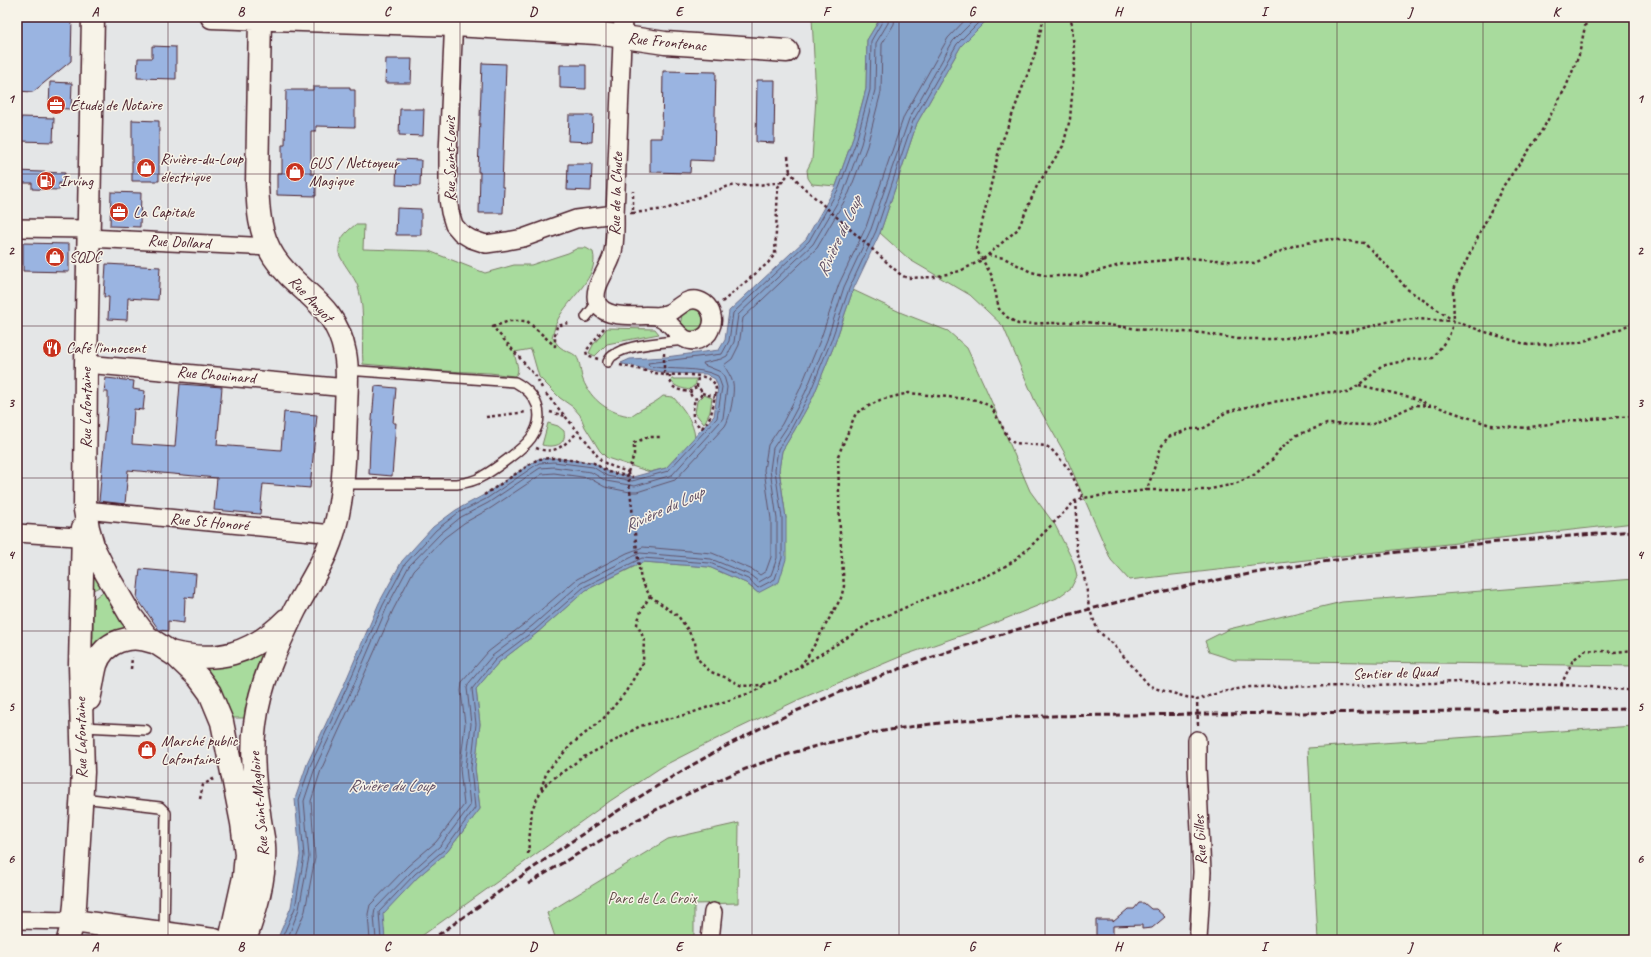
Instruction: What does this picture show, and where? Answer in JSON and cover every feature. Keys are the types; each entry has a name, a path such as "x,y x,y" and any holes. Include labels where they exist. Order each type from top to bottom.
{"main road":[{"name":"Rue Lafontaine","path":"71,931 82,798 83,724 80,665 87,538 85,510 86,364 93,17"},
{"name":"Rue Frontenac","path":"212,17 454,21 597,33 623,27 665,43 787,51"},
{"name":"Rue Amyot","path":"260,18 258,208 260,224 269,247 286,272 329,314 339,330 345,353 346,379 342,484 333,534 321,564 292,616"},
{"name":"Rue Saint-Magloire","path":"87,538 141,631 188,666 206,686 218,711 225,733 242,823 246,854 244,877 230,940"},
{"name":"Rue Saint-Magloire","path":"245,940 258,899 264,865 264,844 253,768 255,724 259,700 269,668 292,616"},
{"path":"83,724 96,665 104,651 113,644 124,639 136,638 184,655 210,657 227,655 241,651 265,638 292,616"},
{"path":"71,931 175,936 214,940"}],"street":[{"name":"Rue Saint-Louis","path":"454,21 448,154 448,199 454,225 461,233 471,239 486,244 507,242 523,238 576,219 615,214"},
{"name":"Rue de la Chute","path":"597,303 597,290 612,257 615,239 623,27"},
{"name":"Rue Dollard","path":"17,228 269,247"},
{"path":"597,303 602,309 611,314 657,316 668,313 682,303 692,300 702,302 710,311 713,322 709,332 701,339 694,341 687,340 678,334 666,320 657,316"},
{"name":"Rue Chouinard","path":"86,364 346,379"},
{"name":"Rue St Honoré","path":"85,510 333,534"},
{"path":"17,533 87,538"},
{"name":"Rue Gilles","path":"1197,740 1202,872 1198,940"},
{"path":"710,940 713,912"},
{"path":"17,920 71,931"}],"lane":[{"path":"586,317 597,303"},
{"path":"608,362 621,350 649,344 687,340"},
{"path":"342,484 457,484 470,482 483,476 521,448 531,438 536,427 539,411 532,395 515,382 346,379"},
{"path":"83,724 146,730"},
{"path":"82,798 160,808 166,812 175,936"}],"path":[{"path":"1044,17 1034,57 999,150 976,249 992,276 1000,309 1007,317 1018,324 1086,322 1146,330 1202,333 1238,339 1274,339 1348,332 1391,321 1415,319 1454,321"},
{"path":"788,156 790,172 801,185 894,270 907,278 934,277 960,272 982,260 1018,229 1037,186 1062,146 1070,119 1075,59 1071,17"},
{"path":"1147,490 1161,447 1168,437 1190,429 1202,429 1226,412 1264,403 1295,399 1327,392 1347,393 1381,366 1408,360 1433,358 1449,336 1454,321 1453,292 1458,278 1504,185 1530,150 1566,87 1579,55 1587,17"},
{"path":"710,311 768,263 775,254 778,187 790,172"},
{"path":"633,213 666,209 729,186 782,182"},
{"path":"987,255 1004,258 1031,272 1047,276 1081,276 1124,264 1189,258 1254,263 1295,245 1330,239 1364,243 1407,289 1454,321 1528,345 1578,343 1620,329 1634,322"},
{"path":"569,323 557,326 555,346 527,321 509,321 493,327 537,378 544,391 601,460 611,466 628,472"},
{"path":"664,357 664,375 704,376 715,385 715,397 711,418 702,428 693,420 692,414 695,398"},
{"path":"670,375 669,382 672,386 676,389 691,392"},
{"path":"697,387 698,376"},
{"path":"1359,385 1414,398 1429,406"},
{"path":"691,392 697,387"},
{"path":"697,387 701,389 702,393 715,397"},
{"path":"691,392 692,396 695,398"},
{"path":"695,398 700,397 702,393"},
{"path":"797,669 808,656 834,611 841,598 844,586 840,533 838,456 856,413 880,400 909,393 977,400 990,406 1012,442 1024,445 1046,446 1051,449 1069,469 1083,498"},
{"path":"660,437 648,438 634,443 634,455 628,472 641,580 650,596 678,616 694,642 698,658 708,670 742,686 773,682 797,669 872,622 925,599 997,571 1012,562 1028,548 1075,501 1083,498 1147,490 1206,490 1235,484 1254,475 1272,460 1281,448 1297,435 1327,424 1371,425 1415,405 1435,406 1490,425 1526,428 1565,421 1634,416"},
{"path":"536,448 548,452 555,450 562,447 579,432"},
{"path":"484,495 538,459 554,458 594,463 608,472 633,477"},
{"path":"1075,501 1078,515 1076,548 1086,584 1089,608 1098,630 1112,643 1148,684 1154,688 1197,700 1197,740"},
{"path":"528,854 532,809 541,791 547,771 572,744 603,719 625,693 642,663 644,638 637,624 641,611 650,596"},
{"path":"1561,685 1573,660 1586,650 1615,652 1634,650"},
{"path":"131,669 132,657"},
{"name":"Sentier de Quad","path":"1197,700 1221,692 1250,687 1348,686 1459,682 1591,686 1634,691"},
{"path":"541,791 547,783 582,758 640,726 696,711 756,691 766,684"},
{"path":"200,799 203,784 219,776"}],"green space":[{"path":"812,17 881,17 867,40 866,89 852,141 836,186 812,184 808,178 807,170 812,160 816,97"},
{"path":"990,17 1634,17 1634,523 1129,580 1111,560 1064,452 1035,401 1003,326 970,295 910,260 880,233 917,123 961,46"},
{"path":"355,225 364,225 363,249 429,251 485,273 514,265 531,265 568,253 578,248 586,248 593,252 594,261 588,279 558,319 552,337 558,345 576,356 579,361 582,377 586,387 602,405 623,415 631,416 663,396 673,397 693,426 695,438 666,468 650,472 607,458 600,451 585,427 580,415 539,377 531,349 515,352 518,371 514,376 363,364 363,316 360,296 358,287 339,253 341,240"},
{"path":"853,290 902,313 948,331 967,348 1030,491 1055,525 1074,563 1077,576 1071,588 1057,598 980,629 902,656 800,699 663,766 610,801 416,940 385,940 382,914 418,877 447,852 480,809 475,768 480,724 476,689 498,663 537,633 586,590 644,562 709,567 746,583 758,593 786,518 779,469 782,451 813,397 835,343"},
{"path":"692,309 696,310 702,316 702,324 696,330 692,331 688,330 682,324 681,320 682,316 688,310"},
{"path":"607,328 655,329 659,334 607,344 595,356 589,353 593,345"},
{"path":"672,379 696,379 696,384 689,390 675,385 671,381"},
{"path":"704,395 712,398 710,412 704,424 695,413 697,401"},
{"path":"548,423 558,426 564,431 564,440 555,446 542,445"},
{"path":"90,566 106,584 93,590 91,590"},
{"path":"1634,579 1634,666 1234,660 1209,652 1205,641 1229,629 1342,602"},
{"path":"108,588 131,630 94,653 87,645 93,638 93,599"},
{"path":"266,648 248,718 231,718 207,671 209,667"},
{"path":"1634,726 1634,940 1318,940 1308,748"},
{"name":"Parc de La Croix","path":"739,823 738,903 694,904 694,940 556,940 547,913 668,839"}],"water":[{"name":"Rivière du Loup","path":"881,17 990,17 961,46 917,123 880,233 853,290 835,343 813,397 782,451 779,470 786,518 786,559 779,582 758,593 746,583 709,567 643,562 586,590 537,633 498,663 476,689 480,724 475,768 480,809 447,852 418,877 383,914 385,940 277,940 291,907 300,855 295,799 307,764 344,685 379,603 402,561 433,527 456,510 484,495 538,459 554,458 594,463 608,472 633,477 666,468 714,416 718,387 715,379 706,374 666,373 621,363 630,359 666,357 719,350 725,340 729,311 806,239 836,186 852,141 866,89 867,40"}],"building":[{"path":"26,17 72,17 71,61 33,92 17,91 19,19 26,20"},
{"path":"152,46 176,47 176,79 137,78 138,58 152,58"},
{"path":"386,59 412,59 411,83 385,83"},
{"path":"482,63 506,64 502,187 504,187 503,213 479,213 480,172 478,172"},
{"path":"560,65 586,65 586,89 560,88"},
{"path":"663,71 716,72 714,161 691,160 690,173 650,172 650,138 662,138"},
{"path":"757,80 775,80 774,143 756,142"},
{"path":"50,82 72,83 71,109 49,108"},
{"path":"313,87 350,87 350,90 355,90 355,127 316,126 316,131 311,131 311,174 316,174 316,196 277,195 277,173 282,173 282,145 285,145 286,90 313,90"},
{"path":"400,109 424,109 423,136 399,135"},
{"path":"569,115 593,115 592,142 568,141"},
{"path":"21,117 54,118 53,142 20,141"},
{"path":"132,120 159,121 159,181 132,181"},
{"path":"397,159 421,160 420,186 396,185"},
{"path":"568,164 592,164 591,191 567,190"},
{"name":"Irving","path":"17,171 65,173 64,183 59,183 59,190 32,189 32,183 17,183"},
{"path":"111,192 141,193 140,227 110,226"},
{"path":"397,208 421,209 421,235 396,235"},
{"path":"23,243 69,244 69,272 23,271"},
{"path":"106,264 160,267 158,300 128,298 127,320 108,319 109,297 104,297"},
{"path":"106,378 134,381 133,389 145,391 143,410 134,409 132,444 175,447 180,384 222,387 217,445 281,450 284,412 317,415 310,488 263,484 260,514 214,510 217,478 128,470 125,504 99,501 108,403 108,392 104,392"},
{"path":"375,386 396,388 393,423 396,423 392,476 369,474"},
{"path":"140,569 196,574 194,598 185,597 184,623 168,621 168,631 159,630 137,598"},
{"path":"1139,903 1144,903 1151,909 1156,909 1165,917 1152,928 1142,929 1142,925 1113,926 1113,936 1096,936 1096,920 1113,920 1113,922 1128,909 1134,909"}],"railway":[{"path":"431,940 585,832 625,806 665,781 747,735 858,685 977,642 1078,612 1129,599 1232,577 1284,568 1336,560 1485,543 1634,531"},
{"path":"528,884 659,808 728,776 799,751 889,730 980,719 1041,716 1634,709"}],"place":[{"name":"Étude de Notaire","path":"56,105"},
{"name":"Rivière-du-Loup électrique","path":"146,168"},
{"name":"GUS / Nettoyeur Magique","path":"295,172"},
{"name":"Irving","path":"46,181"},
{"name":"La Capitale","path":"119,212"},
{"name":"SQDC","path":"55,257"},
{"name":"Café l'innocent","path":"52,348"},
{"name":"Marché public Lafontaine","path":"147,750"}]}
